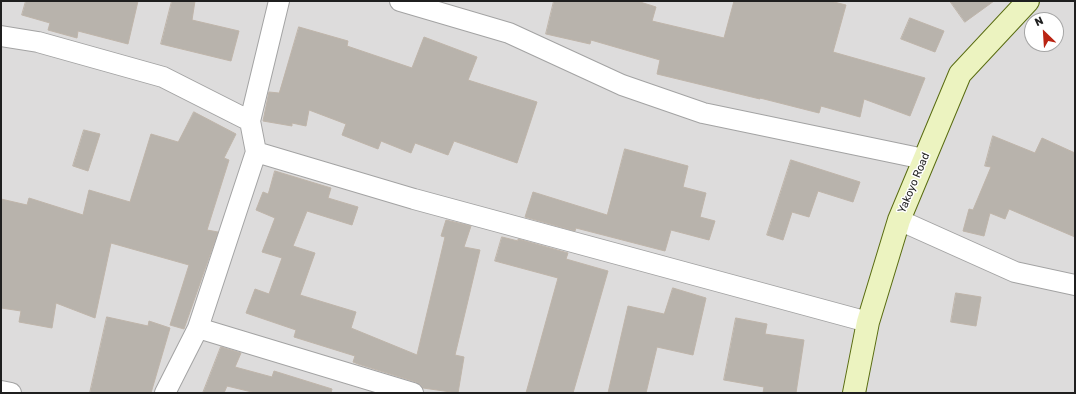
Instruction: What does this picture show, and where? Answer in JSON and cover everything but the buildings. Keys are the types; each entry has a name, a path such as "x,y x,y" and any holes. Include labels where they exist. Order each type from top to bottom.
{"main road":[{"name":"Yakoyo Road","path":"854,393 868,322 899,220 960,74 1028,1"}],"street":[{"path":"165,393 198,328 256,152 250,121 279,1"},
{"path":"400,1 509,33 622,85 703,113 924,159"},
{"path":"1,36 38,42 163,77 250,121"},
{"path":"256,152 414,199 868,322"},
{"path":"899,220 1015,272 1075,285"},
{"path":"198,328 412,393"},
{"path":"1,391 11,393"}],"shaded area":[{"path":"1,1 1075,1 1075,393 1,393"}]}
